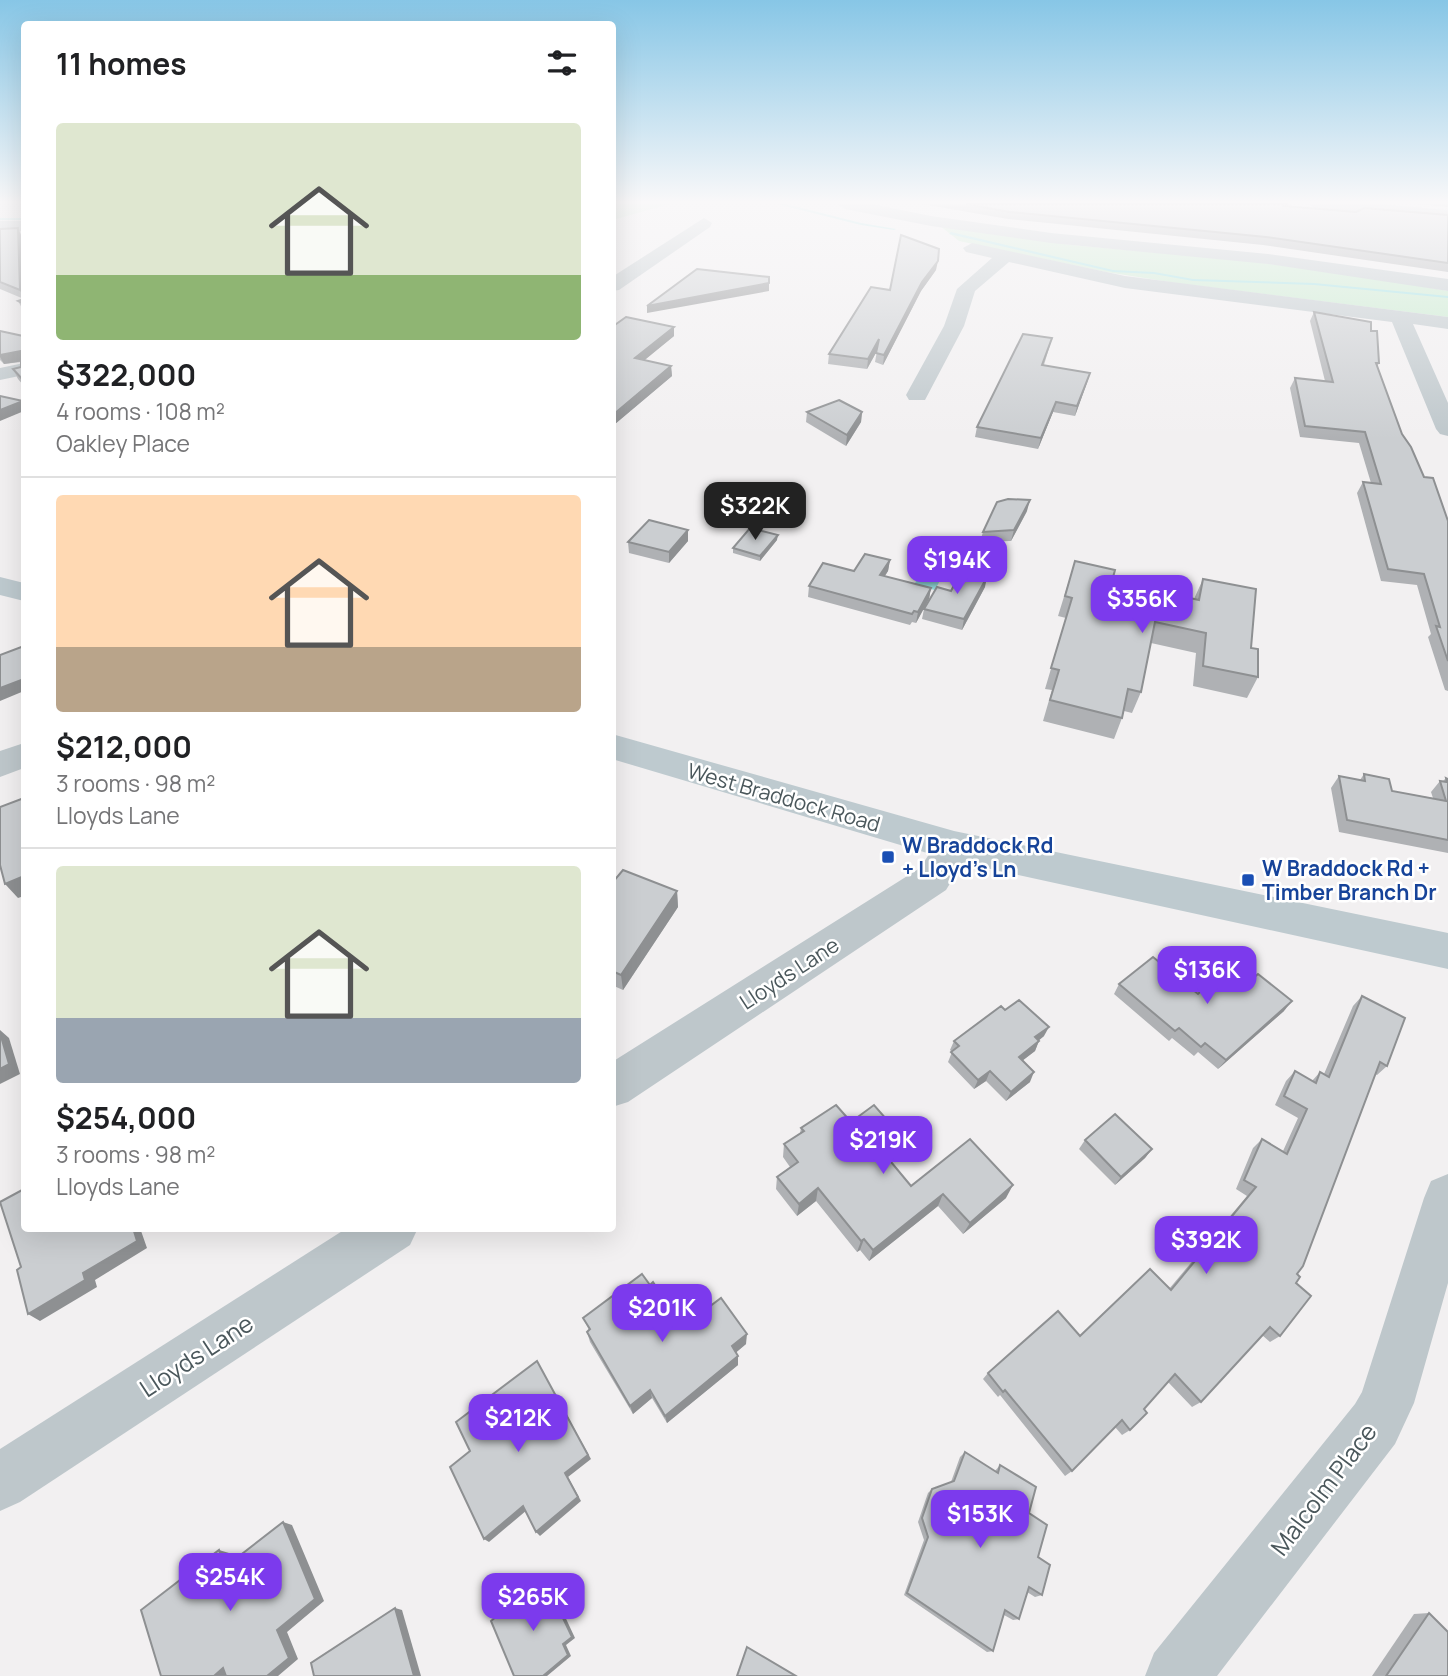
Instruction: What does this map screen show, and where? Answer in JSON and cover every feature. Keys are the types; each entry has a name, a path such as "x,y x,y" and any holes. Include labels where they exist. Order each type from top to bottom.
{"main road":[{"path":"0,586 21,591"},
{"name":"West Braddock Road","path":"616,747 954,846 1448,951"}],"street":[{"path":"916,395 954,326 967,289 975,282"},
{"path":"1127,282 1448,323"},
{"path":"1429,282 1448,285"},
{"path":"1399,316 1448,429"},
{"path":"0,374 21,370"},
{"path":"0,765 21,756"},
{"name":"Lloyds Lane","path":"616,1084 933,879 954,846"},
{"name":"Malcolm Place","path":"1177,1676 1375,1424 1386,1403 1448,1198"},
{"name":"Lloyds Lane","path":"0,1482 387,1232"}],"green space":[{"path":"1171,282 1398,282 1448,291 1448,317"}],"water":[{"path":"926,562 947,567 935,590 914,585"}],"building":[{"path":"1,282 20,282 20,290"},
{"path":"679,282 769,282 769,283 647,306"},
{"path":"892,282 922,282 884,355 876,353 879,339 868,359 829,354 871,287 890,290"},
{"path":"1314,312 1371,322 1371,331 1377,331 1379,363 1376,363 1402,434 1424,477 1433,478 1448,521 1448,661 1436,626 1440,627 1424,574 1388,569 1363,482 1381,484 1365,432 1305,426 1295,378 1333,382"},
{"path":"626,317 674,327 635,358 671,366 616,412 616,324"},
{"path":"0,331 21,336 21,351 0,355"},
{"path":"1023,334 1052,338 1042,365 1090,373 1077,406 1056,402 1041,438 977,427"},
{"path":"21,367 21,378 13,369"},
{"path":"0,396 21,401 21,402 0,410"},
{"path":"839,400 862,412 847,435 807,412"},
{"path":"1008,499 1030,500 1014,530 983,532 997,502"},
{"path":"649,520 688,530 669,552 628,542"},
{"path":"750,528 778,535 760,556 733,548"},
{"path":"865,554 890,560 880,575 931,588 918,612 914,611 912,614 809,586 823,563 854,571"},
{"path":"1075,561 1115,570 1112,581 1199,600 1203,579 1256,589 1251,648 1258,649 1258,677 1203,666 1206,633 1155,622 1141,692 1128,689 1122,718 1050,700 1059,670 1051,668 1072,598 1065,596"},
{"path":"962,570 987,577 964,619 924,609 937,587 951,591"},
{"path":"21,647 21,680 0,688 0,655"},
{"path":"1364,774 1389,779 1392,791 1446,801 1440,781 1447,782 1446,778 1448,779 1448,840 1347,820 1339,776 1365,781"},
{"path":"21,799 21,877 5,884 0,865 0,807"},
{"path":"623,870 677,891 621,975 616,973 616,878"},
{"path":"1153,957 1198,994 1218,974 1239,990 1258,974 1292,1001 1226,1060 1205,1043 1201,1047 1179,1028 1175,1031 1119,984"},
{"path":"1362,996 1405,1018 1387,1066 1380,1062 1303,1266 1297,1274 1300,1277 1296,1283 1311,1296 1280,1336 1270,1327 1201,1402 1175,1374 1144,1409 1147,1413 1130,1430 1122,1420 1072,1471 988,1373 1058,1311 1080,1336 1150,1269 1171,1290 1256,1187 1244,1180 1262,1139 1287,1154 1307,1109 1284,1096 1295,1071 1316,1083 1320,1072 1329,1077"},
{"path":"1019,1000 1049,1027 1035,1037 1039,1041 1019,1057 1034,1072 1011,1092 990,1071 978,1080 951,1052 959,1046 954,1041 1001,1006 1005,1010"},
{"path":"0,1033 9,1064 0,1069"},
{"path":"836,1105 851,1122 874,1105 895,1129 876,1144 911,1186 970,1139 1013,1185 970,1223 943,1194 873,1250 864,1239 861,1241 818,1188 799,1204 777,1177 798,1162 784,1144 804,1131 801,1128"},
{"path":"1115,1114 1152,1149 1121,1177 1085,1140"},
{"path":"21,1191 21,1232 134,1232 137,1241 83,1273 85,1280 28,1314 17,1270 21,1267 0,1202"},
{"path":"642,1274 650,1285 653,1282 678,1320 701,1302 705,1310 721,1298 747,1334 732,1346 738,1356 665,1416 650,1390 630,1406 587,1332 590,1329 583,1318"},
{"path":"537,1361 588,1455 565,1473 578,1497 536,1532 523,1506 484,1539 450,1467 470,1451 456,1422"},
{"path":"965,1452 998,1473 1000,1465 1036,1487 1029,1513 1047,1525 1038,1557 1050,1565 1042,1595 1029,1587 1019,1619 1005,1610 993,1651 907,1593 928,1537 922,1518 932,1489 954,1481"},
{"path":"283,1522 315,1599 277,1630 289,1658 267,1676 226,1676 223,1668 214,1676 161,1676 141,1610 219,1550 225,1567"},
{"path":"544,1578 572,1637 563,1644 568,1655 543,1676 514,1676 491,1621"},
{"path":"395,1608 414,1676 314,1676 311,1663"},
{"path":"1429,1613 1448,1632 1448,1676 1386,1676"},
{"path":"747,1647 796,1676 737,1676"}],"waterway":[{"path":"1260,282 1314,284 1448,297"}],"place":[{"name":"W Braddock Rd + Lloyd's Ln","path":"888,857"},
{"name":"W Braddock Rd + Timber Branch Dr","path":"1248,880"}]}
